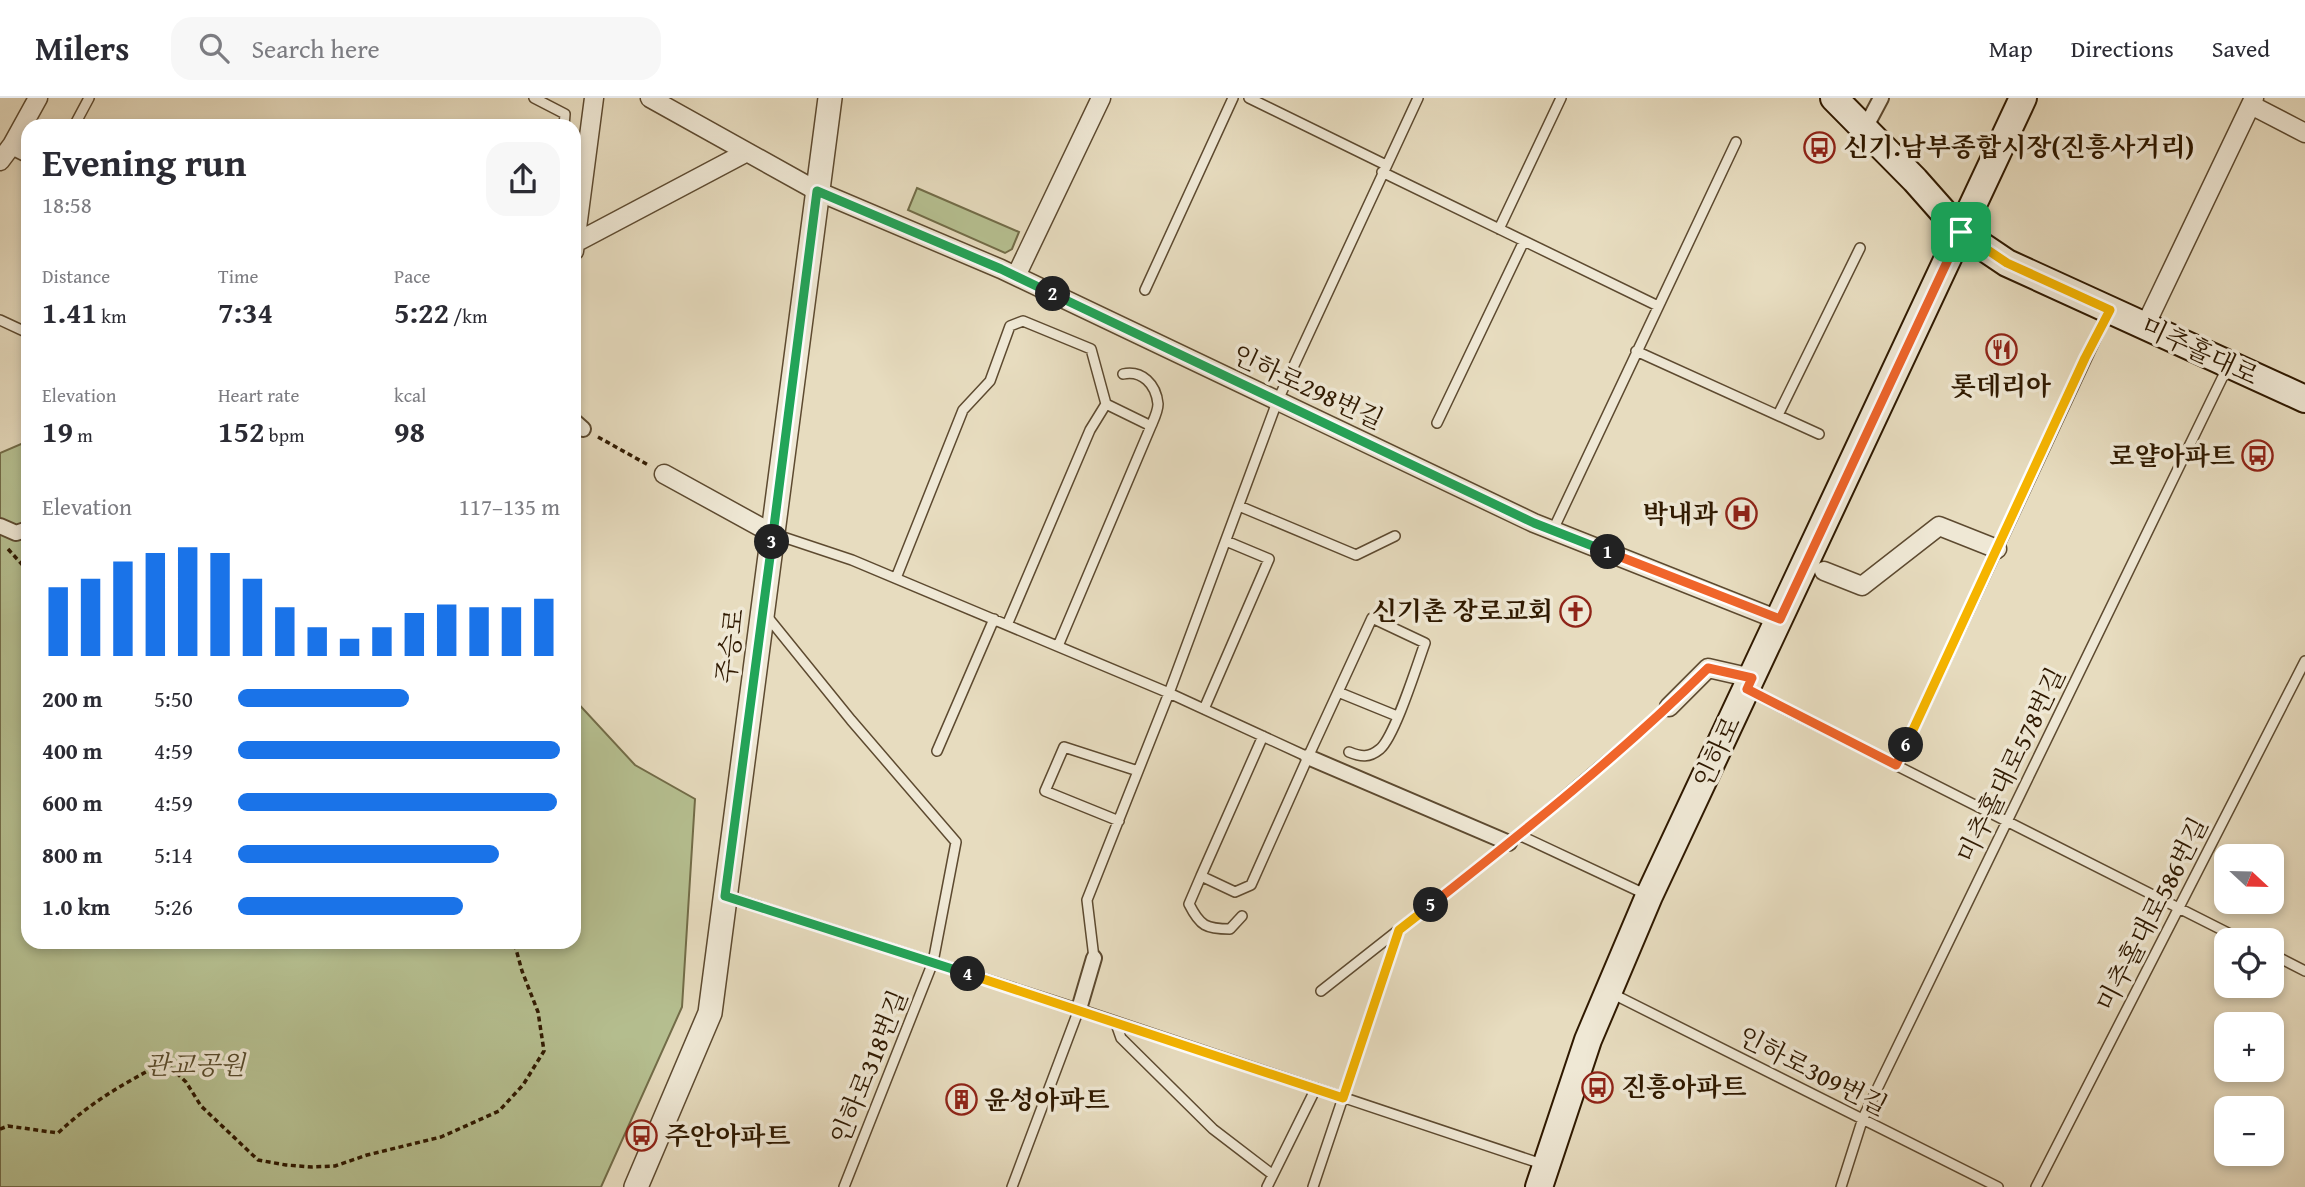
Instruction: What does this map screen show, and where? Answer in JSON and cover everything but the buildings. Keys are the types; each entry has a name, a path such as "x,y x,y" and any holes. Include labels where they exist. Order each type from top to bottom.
{"main road":[{"name":"미추홀대로","path":"1834,98 1915,180 1961,232 2007,263 2305,399"},
{"name":"인하로","path":"1543,1176 1588,1040 1650,896 2022,98"}],"street":[{"path":"31,119 38,98"},
{"path":"581,194 594,98"},
{"name":"인하로298번길","path":"650,98 817,191 1016,276 1553,530 1780,619"},
{"name":"주승로","path":"636,1187 710,1013 830,98"},
{"path":"1016,276 1101,98"},
{"path":"1864,130 1881,98"},
{"path":"2146,326 2252,102 2305,133"},
{"path":"0,161 20,149"},
{"path":"581,242 747,152"},
{"path":"664,474 773,534"},
{"path":"0,526 16,533 21,531"},
{"path":"1824,571 1862,586 1939,526 1997,549"},
{"path":"1669,707 1708,668 1749,684"},
{"path":"1308,757 1514,839"},
{"path":"1079,1009 1094,958"}],"lane":[{"path":"78,119 89,98"},
{"path":"534,98 565,114 565,119"},
{"path":"1144,290 1233,98"},
{"path":"1250,98 1499,229 1658,306"},
{"path":"1094,958 1087,900 1169,693 1277,401 1418,98"},
{"path":"1499,229 1561,98"},
{"path":"1553,530 1736,142"},
{"path":"1437,423 1524,241"},
{"path":"1777,415 1860,248"},
{"path":"1896,765 2110,310"},
{"path":"0,320 21,330"},
{"path":"896,578 963,410 990,381 1010,326 1023,321 1091,349 1106,404 1090,430 1007,625"},
{"path":"1636,351 1819,434"},
{"name":"미추홀대로578번길","path":"1841,1187 1863,1119 2229,364"},
{"path":"1058,646 1158,407 1154,389 1145,377 1133,372 1123,374"},
{"path":"1106,404 1151,426"},
{"path":"1239,506 1356,555 1395,536"},
{"path":"773,534 852,560 896,578 1169,693 1308,757"},
{"path":"1204,709 1269,559 1226,541"},
{"path":"763,611 851,720 956,842 933,962"},
{"path":"1200,876 1235,892 1251,885 1372,618 1425,643 1382,748 1360,757 1349,752"},
{"path":"937,751 994,619"},
{"name":"미추홀대로586번길","path":"2036,1187 2305,661"},
{"path":"1749,684 1896,765 2218,928"},
{"path":"1338,692 1397,716"},
{"path":"1321,991 1514,839 1669,707"},
{"path":"1242,916 1230,929 1212,929 1197,920 1189,904 1263,736"},
{"path":"1119,821 1045,791 1064,747 1138,771"},
{"path":"1514,839 1650,896"},
{"name":"인하로318번길","path":"725,896 1316,1088 1543,1176"},
{"path":"1313,1187 1399,930"},
{"path":"2284,960 2305,971"},
{"name":"인하로318번길","path":"844,1187 933,962"},
{"name":"인하로309번길","path":"1609,992 1998,1187"},
{"path":"1012,1187 1079,1009"},
{"path":"1115,1021 1121,1038 1213,1129 1273,1175"},
{"path":"1267,1187 1316,1088"}],"path":[{"path":"581,426 664,474"},
{"path":"0,546 8,548 21,563"},
{"path":"0,1129 8,1126 58,1133 80,1112 110,1091 164,1062 186,1083 201,1107 258,1160 286,1165 335,1166 367,1155 441,1137 499,1111 523,1084 544,1051 538,1012 516,949"}],"green space":[{"path":"917,188 1019,232 1012,249 1005,253 908,210"},
{"name":"관교공원","path":"21,444 21,949 581,949 581,707 635,765 695,799 682,1007 601,1187 0,1187 0,453"}],"place":[{"name":"신기.남부종합시장(진흥사거리)","path":"1820,147"},
{"name":"롯데리아","path":"2001,350"},
{"name":"로얄아파트","path":"2258,456"},
{"name":"박내과","path":"1741,514"},
{"name":"신기촌 장로교회","path":"1576,611"},
{"name":"진흥아파트","path":"1598,1087"},
{"name":"윤성아파트","path":"961,1100"},
{"name":"주안아파트","path":"642,1136"}],"route":[{"path":"817,191 1001,269 1534,523 1780,619 1961,232 2007,263 2110,310 2085,358 1896,765 1747,689 1752,678 1708,668 1669,707 1564,797 1399,930 1343,1098 1079,1009 725,896 817,191"}]}
